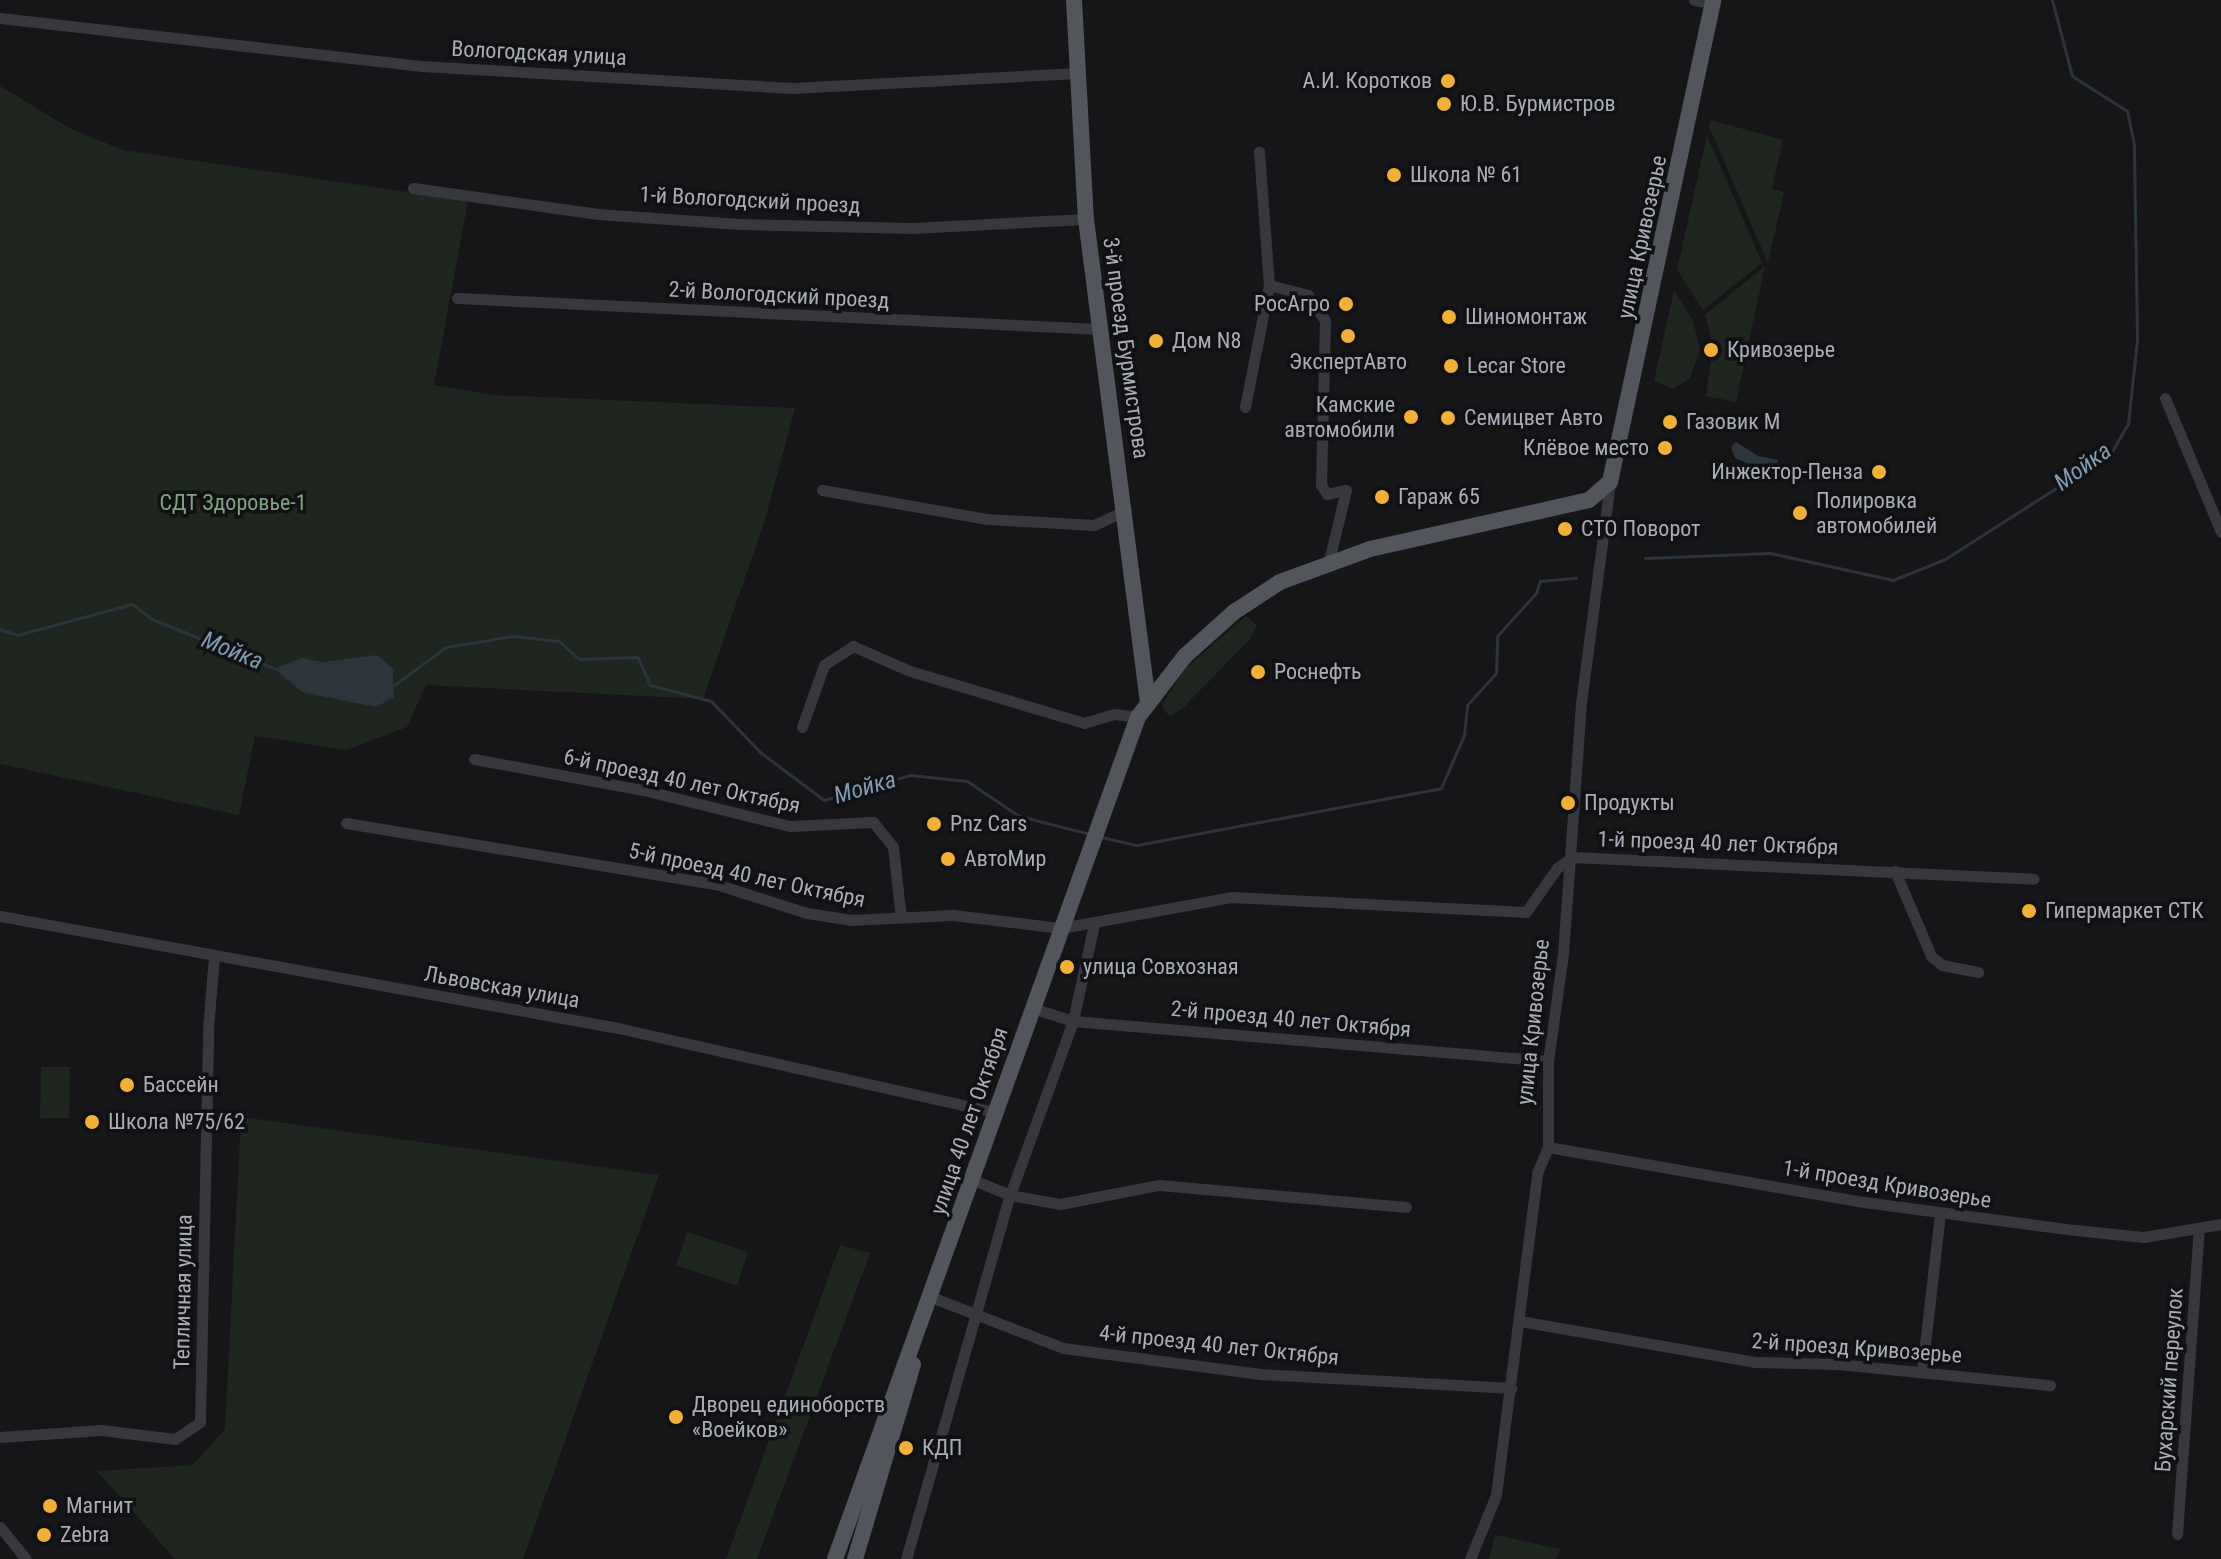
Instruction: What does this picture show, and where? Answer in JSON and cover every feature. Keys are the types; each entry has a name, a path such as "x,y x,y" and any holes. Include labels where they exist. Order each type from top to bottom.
{"main road":[{"name":"3-й проезд Бурмистрова","path":"1074,0 1086,219 1126,510 1148,700"},
{"name":"улица Кривозерье","path":"1610,482 1713,2"},
{"path":"1148,700 1185,656 1234,612 1280,582 1329,561 1589,500 1610,482"},
{"name":"улица 40 лет Октября","path":"835,1559 922,1323 1101,812 1138,717 1148,700"},
{"path":"855,1559 906,1392 922,1323"}],"street":[{"path":"1694,0 1713,2"},
{"name":"Вологодская улица","path":"0,18 422,66 792,88 1078,73"},
{"path":"1245,407 1269,285 1259,151"},
{"name":"1-й Вологодский проезд","path":"413,188 598,214 740,224 912,228 1086,219"},
{"path":"1269,285 1308,295 1325,320 1318,434 1321,489 1327,494 1346,490 1329,561"},
{"name":"2-й Вологодский проезд","path":"457,298 1100,329"},
{"path":"2165,398 2221,532"},
{"name":"улица Кривозерье","path":"1470,1559 1496,1495 1537,1173 1548,1147 1548,1061 1572,857 1581,703 1610,482"},
{"path":"822,490 987,519 1094,525 1126,510"},
{"path":"802,727 824,665 853,646 910,671 1084,723 1114,714 1138,717"},
{"name":"6-й проезд 40 лет Октября","path":"474,759 643,790 790,826 873,822 893,847 901,918"},
{"name":"5-й проезд 40 лет Октября","path":"346,823 716,884 814,914 869,922 980,916 1061,928 1094,924"},
{"name":"1-й проезд 40 лет Октября","path":"1094,924 1231,897 1526,912 1557,868 1572,857 2033,879"},
{"path":"1895,871 1931,956 1942,965 1978,972"},
{"name":"Львовская улица","path":"0,916 618,1028 994,1112"},
{"path":"906,1559 1010,1195 1073,1021 1094,924"},
{"name":"Тепличная улица","path":"0,1437 101,1430 175,1439 200,1422 208,1028 214,956"},
{"name":"2-й проезд 40 лет Октября","path":"1032,1008 1073,1021 1548,1061"},
{"name":"1-й проезд Кривозерье","path":"1548,1147 1940,1214 2144,1237 2221,1224"},
{"path":"971,1179 1010,1195 1060,1204 1159,1185 1406,1207"},
{"path":"1922,1371 1940,1214"},
{"name":"Бухарский переулок","path":"2177,1534 2199,1229"},
{"name":"4-й проезд 40 лет Октября","path":"931,1297 1063,1348 1260,1374 1512,1388"},
{"name":"2-й проезд Кривозерье","path":"1520,1321 1754,1362 1922,1371 2050,1385"},
{"path":"0,1527 26,1559"}],"green space":[{"name":"СДТ Здоровье-1","path":"0,86 71,129 123,150 468,201 434,385 494,395 795,408 765,520 703,699 426,685 407,727 347,750 255,736 239,815 0,764"},
{"path":"1711,120 1783,140 1772,189 1784,192 1768,263 1709,126"},
{"path":"1707,135 1762,263 1703,310 1677,270"},
{"path":"1765,266 1736,402 1706,396 1713,346 1705,315"},
{"path":"1674,290 1693,321 1700,350 1690,378 1673,389 1654,381"},
{"path":"1246,616 1257,625 1250,639 1184,707 1171,716 1165,712 1162,704 1186,668"},
{"path":"41,1067 70,1067 69,1118 40,1118"},
{"path":"241,1117 659,1175 523,1559 175,1559 97,1471 193,1465 225,1429"},
{"path":"687,1232 748,1252 737,1286 676,1265"},
{"path":"840,1245 870,1253 757,1559 726,1559"},
{"path":"1495,1535 1561,1549 1555,1559 1489,1559"}],"shaded area":[{"path":"1736,442 1758,456 1778,460 1774,478 1755,474 1751,465 1735,458 1731,447"},
{"path":"377,655 393,669 394,697 376,707 302,692 275,669 301,658 322,662"}],"waterway":[{"name":"Мойка","path":"1645,558 1770,553 1893,580 1945,559 2111,453 2128,424 2137,340 2134,144 2127,111 2072,76 2052,0"},
{"name":"Мойка","path":"1101,837 1137,845 1441,788 1464,735 1467,705 1496,673 1497,636 1536,593 1540,581 1576,578"},
{"name":"Мойка","path":"0,629 17,635 132,604 152,619 276,669"},
{"name":"Мойка","path":"390,688 446,647 513,636 559,641 579,659 638,657 650,685 711,701 761,753 824,800 910,775 967,781 1019,816 1090,834"}],"place":[{"name":"А.И. Коротков","path":"1448,81"},
{"name":"Ю.В. Бурмистров","path":"1444,104"},
{"name":"Школа № 61","path":"1394,175"},
{"name":"РосАгро","path":"1346,304"},
{"name":"Шиномонтаж","path":"1449,317"},
{"name":"ЭкспертАвто","path":"1348,336"},
{"name":"Дом N8","path":"1156,341"},
{"name":"Кривозерье","path":"1711,350"},
{"name":"Lecar Store","path":"1451,366"},
{"name":"Камские автомобили","path":"1411,417"},
{"name":"Семицвет Авто","path":"1448,418"},
{"name":"Газовик М","path":"1670,422"},
{"name":"Клёвое место","path":"1665,448"},
{"name":"Инжектор-Пенза","path":"1879,472"},
{"name":"Гараж 65","path":"1382,497"},
{"name":"Полировка автомобилей","path":"1800,513"},
{"name":"СТО Поворот","path":"1565,529"},
{"name":"Роснефть","path":"1258,672"},
{"name":"Продукты","path":"1568,803"},
{"name":"Pnz Cars","path":"934,824"},
{"name":"АвтоМир","path":"948,859"},
{"name":"Гипермаркет СТК","path":"2029,911"},
{"name":"улица Совхозная","path":"1067,967"},
{"name":"Бассейн","path":"127,1085"},
{"name":"Школа №75/62","path":"92,1122"},
{"name":"Дворец единоборств «Воейков»","path":"676,1417"},
{"name":"КДП","path":"906,1448"},
{"name":"Магнит","path":"50,1506"},
{"name":"Zebra","path":"44,1535"}]}
